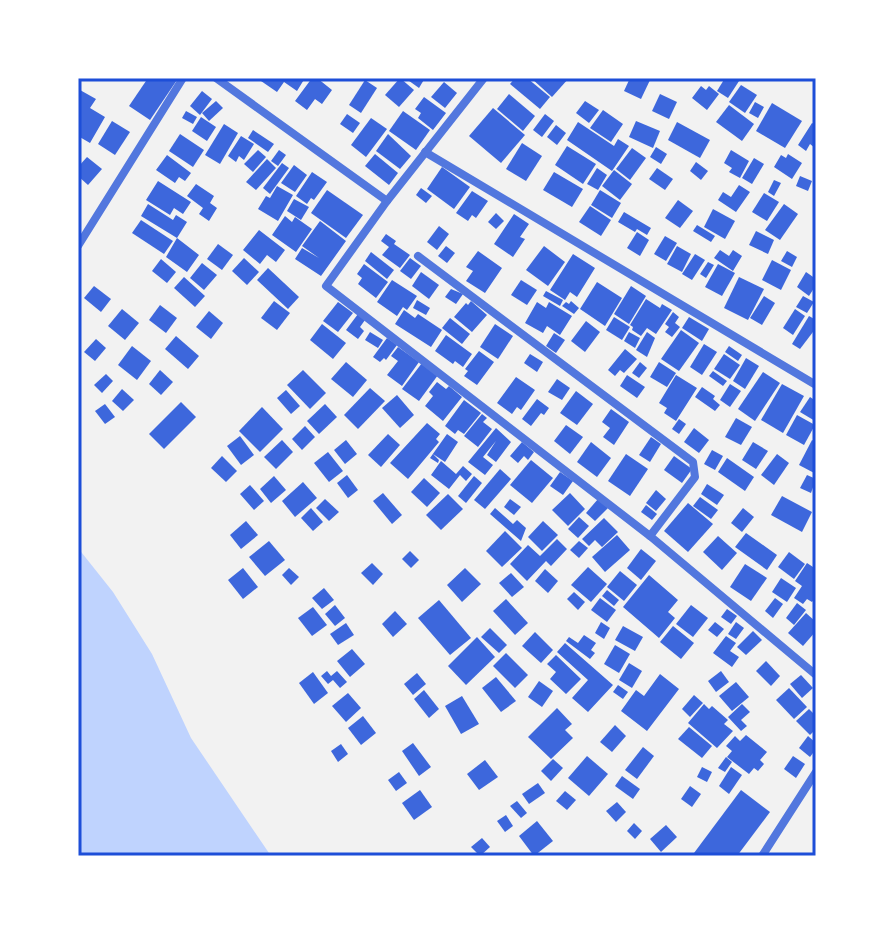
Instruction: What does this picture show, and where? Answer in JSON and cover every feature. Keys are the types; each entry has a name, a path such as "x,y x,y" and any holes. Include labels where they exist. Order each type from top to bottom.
{"street":[{"path":"78,246 183,78"},
{"path":"216,78 387,201"},
{"path":"484,78 387,201 326,286 650,536 816,675"},
{"path":"425,152 816,385"},
{"path":"418,256 693,462 695,477 650,536"},
{"path":"762,856 816,772"}],"water":[{"path":"78,548 113,592 152,654 191,738 271,856 78,856"}],"building":[{"path":"148,78 177,80 150,120 129,106"},
{"path":"263,78 305,78 297,91 284,82 277,92 261,81"},
{"path":"312,78 317,78 332,90 322,104 315,99 307,110 295,101"},
{"path":"400,78 414,90 399,107 385,95"},
{"path":"405,78 425,78 419,88"},
{"path":"515,78 527,78 550,97 540,109 510,84"},
{"path":"531,78 569,78 552,97"},
{"path":"630,78 651,78 641,99 624,91"},
{"path":"725,78 741,78 728,98 717,91"},
{"path":"365,80 377,88 361,113 349,105"},
{"path":"444,82 457,93 445,108 431,97"},
{"path":"741,85 757,95 745,113 729,102"},
{"path":"701,86 706,90 709,86 719,94 707,110 692,98"},
{"path":"80,90 96,99 90,108 105,117 90,143 78,136"},
{"path":"202,91 212,99 200,115 190,106"},
{"path":"509,94 535,116 523,131 497,109"},
{"path":"660,94 677,102 669,119 652,111"},
{"path":"424,97 446,113 433,130 418,118 421,113 415,109"},
{"path":"216,101 223,108 209,121 202,113"},
{"path":"585,101 599,110 589,123 576,113"},
{"path":"755,102 764,107 758,118 749,113"},
{"path":"772,103 802,121 785,148 756,131"},
{"path":"729,105 754,124 742,141 716,122"},
{"path":"493,108 525,135 501,163 469,136"},
{"path":"603,110 623,124 611,142 590,128"},
{"path":"186,111 197,117 193,124 182,118"},
{"path":"403,111 430,130 416,150 389,131"},
{"path":"347,114 360,123 353,133 340,124"},
{"path":"545,114 554,121 542,137 533,130"},
{"path":"201,117 216,127 207,141 192,131"},
{"path":"371,118 387,129 366,157 351,145"},
{"path":"112,121 130,132 115,155 98,144"},
{"path":"636,121 660,131 653,148 629,137"},
{"path":"578,122 614,146 618,139 629,146 612,171 567,140"},
{"path":"677,122 710,140 700,158 668,140"},
{"path":"812,123 816,125 816,146 810,144 806,151 798,145"},
{"path":"224,124 238,133 220,164 205,155"},
{"path":"556,125 566,133 557,145 547,137"},
{"path":"253,130 274,144 268,152 248,138"},
{"path":"180,134 204,150 193,167 169,151"},
{"path":"388,134 411,156 400,169 376,151"},
{"path":"241,136 254,144 244,160 239,156 236,162 228,156"},
{"path":"522,143 542,156 526,181 506,169"},
{"path":"567,146 596,164 583,184 555,165"},
{"path":"656,147 667,154 661,164 650,157"},
{"path":"632,148 646,158 630,180 616,169"},
{"path":"258,150 266,157 253,172 244,164"},
{"path":"279,150 286,155 278,166 271,161"},
{"path":"731,150 749,161 740,178 729,172 732,168 724,163"},
{"path":"375,154 398,173 389,185 365,166"},
{"path":"788,154 802,163 792,179 774,167 781,155 786,158"},
{"path":"167,155 191,173 185,181 179,177 175,183 156,170"},
{"path":"87,157 102,169 88,185 78,176 78,167"},
{"path":"754,158 764,164 752,184 742,178"},
{"path":"267,159 276,168 256,190 246,182"},
{"path":"696,162 708,171 701,180 690,171"},
{"path":"282,163 289,168 270,194 263,188"},
{"path":"294,165 307,175 295,192 281,183"},
{"path":"442,167 470,187 454,209 427,189"},
{"path":"597,168 607,175 598,190 587,184"},
{"path":"657,168 673,179 665,190 649,179"},
{"path":"614,170 632,184 620,200 602,186"},
{"path":"312,172 327,182 314,200 311,198 307,204 296,196"},
{"path":"554,172 583,189 572,207 543,190"},
{"path":"800,176 812,181 808,191 796,186"},
{"path":"774,180 781,183 774,196 768,192"},
{"path":"158,181 191,202 183,214 174,208 170,215 146,200"},
{"path":"196,184 214,196 210,203 217,208 209,221 199,214 203,208 187,196"},
{"path":"739,185 750,192 736,212 718,200 723,192 731,197"},
{"path":"277,186 293,195 278,221 258,209"},
{"path":"421,188 432,196 426,203 416,195"},
{"path":"327,190 363,215 346,238 311,213"},
{"path":"600,190 621,203 612,218 591,205"},
{"path":"472,191 488,201 476,218 472,215 468,221 456,213"},
{"path":"764,193 779,202 767,221 752,212"},
{"path":"294,199 309,207 301,220 287,211"},
{"path":"678,200 693,211 680,228 665,218"},
{"path":"148,204 173,220 176,215 187,222 177,238 141,216"},
{"path":"784,204 798,214 780,240 765,230"},
{"path":"590,206 611,220 601,236 579,222"},
{"path":"713,209 735,221 725,239 704,227"},
{"path":"624,212 651,228 647,235 618,222"},
{"path":"496,213 504,221 496,229 488,222"},
{"path":"514,214 529,224 520,237 525,239 513,257 494,244"},
{"path":"285,216 292,222 295,217 312,229 296,252 272,235"},
{"path":"141,220 173,241 164,254 132,233"},
{"path":"320,221 346,241 321,276 295,259 302,248 319,258 302,246"},
{"path":"697,225 715,236 711,242 693,231"},
{"path":"439,226 449,234 437,250 427,242"},
{"path":"259,230 285,250 276,262 267,255 260,264 243,250"},
{"path":"756,231 774,240 768,254 749,245"},
{"path":"637,232 649,240 640,256 627,248"},
{"path":"386,234 410,255 400,268 382,255 389,247 381,241"},
{"path":"665,236 677,243 666,261 654,254"},
{"path":"177,238 199,255 187,272 166,257"},
{"path":"218,244 233,255 222,270 207,259"},
{"path":"446,246 455,253 447,263 438,256"},
{"path":"544,246 565,262 548,286 526,270"},
{"path":"677,246 691,254 682,272 667,264"},
{"path":"720,250 729,256 733,250 742,256 733,271 714,258"},
{"path":"478,251 502,268 485,293 466,281 473,271 466,267"},
{"path":"787,251 797,257 792,267 781,261"},
{"path":"371,252 394,270 387,279 365,261"},
{"path":"573,254 595,268 577,297 570,292 565,300 550,290"},
{"path":"695,254 705,260 692,280 682,274"},
{"path":"244,258 259,272 247,285 232,271"},
{"path":"410,258 421,266 411,279 400,271"},
{"path":"161,259 176,272 167,283 152,271"},
{"path":"772,260 791,270 781,290 762,280"},
{"path":"708,262 714,265 706,278 700,274"},
{"path":"202,263 217,275 204,290 190,278"},
{"path":"364,264 388,282 376,298 358,284 362,278 357,274"},
{"path":"718,264 735,273 722,296 705,287"},
{"path":"268,268 299,297 288,309 257,280"},
{"path":"421,272 439,285 429,299 412,286"},
{"path":"806,272 816,279 809,296 797,287"},
{"path":"184,277 205,296 195,307 174,288"},
{"path":"739,277 764,289 748,320 724,308"},
{"path":"392,280 417,296 407,310 403,307 397,316 377,302"},
{"path":"521,280 537,290 527,305 511,295"},
{"path":"597,282 622,298 605,326 580,309"},
{"path":"94,286 111,299 101,312 84,298"},
{"path":"631,286 646,296 629,324 614,314"},
{"path":"451,289 463,294 456,304 445,297"},
{"path":"546,291 563,300 560,306 543,296"},
{"path":"764,296 775,303 762,325 750,318"},
{"path":"803,296 814,302 807,313 796,307"},
{"path":"646,299 660,308 662,304 672,310 656,334 647,328 641,336 630,325"},
{"path":"417,300 430,308 426,315 413,308"},
{"path":"274,301 290,313 277,330 261,318"},
{"path":"471,301 487,315 472,332 454,317"},
{"path":"571,301 579,308 574,314 562,306"},
{"path":"338,302 353,313 338,332 323,321"},
{"path":"537,302 546,308 549,302 572,316 560,335 547,326 543,333 525,323"},
{"path":"160,305 177,318 166,333 149,320"},
{"path":"122,309 139,323 125,340 108,326"},
{"path":"795,309 805,316 793,335 783,328"},
{"path":"404,310 415,318 418,314 442,330 431,347 395,324"},
{"path":"209,311 223,323 211,339 196,327"},
{"path":"673,312 679,317 675,323 680,327 672,337 665,332 669,327 665,324"},
{"path":"358,314 365,320 360,327 364,331 358,339 346,330"},
{"path":"809,316 816,320 816,328 800,349 792,344"},
{"path":"614,317 630,327 622,340 606,330"},
{"path":"689,317 709,329 702,341 682,328"},
{"path":"450,318 470,334 462,344 442,328"},
{"path":"586,321 600,332 585,352 571,341"},
{"path":"322,324 346,343 333,359 310,340"},
{"path":"495,324 513,336 498,359 480,347"},
{"path":"681,330 699,343 679,371 661,359"},
{"path":"370,332 383,340 378,348 365,340"},
{"path":"629,332 640,338 635,348 624,341"},
{"path":"647,332 655,338 647,357 636,350"},
{"path":"554,333 565,340 556,353 546,346"},
{"path":"446,335 472,354 463,367 435,351"},
{"path":"176,336 199,356 188,369 165,349"},
{"path":"387,338 397,345 386,360 384,358 380,362 373,357"},
{"path":"96,339 106,348 95,361 84,352"},
{"path":"704,344 717,352 702,375 690,367"},
{"path":"132,346 151,361 137,380 118,365"},
{"path":"729,346 742,355 738,361 725,352"},
{"path":"398,347 419,362 402,386 387,375 398,361 391,356"},
{"path":"625,349 637,359 624,373 620,370 615,376 608,370"},
{"path":"479,351 494,362 477,385 464,376 468,371 465,369"},
{"path":"530,354 543,362 537,372 524,363"},
{"path":"724,354 740,365 730,379 714,369"},
{"path":"746,358 759,366 745,389 733,381"},
{"path":"346,362 367,380 353,397 331,379"},
{"path":"640,362 647,368 639,378 632,373"},
{"path":"659,362 676,373 667,387 650,377"},
{"path":"422,363 438,375 419,401 402,389"},
{"path":"160,370 173,382 161,395 149,384"},
{"path":"303,370 326,393 310,409 287,385"},
{"path":"713,371 727,381 723,386 709,376"},
{"path":"763,372 780,383 755,421 738,409"},
{"path":"106,374 113,381 102,393 94,385"},
{"path":"627,375 645,387 637,398 620,386"},
{"path":"676,375 697,388 676,421 664,413 667,408 659,403"},
{"path":"516,377 535,390 521,410 517,407 512,414 497,403"},
{"path":"557,379 570,388 562,400 548,392"},
{"path":"437,382 446,389 449,386 462,397 443,421 425,406 433,396 429,392"},
{"path":"730,384 741,391 730,407 720,400"},
{"path":"782,384 804,396 783,433 761,420"},
{"path":"702,387 715,396 713,399 720,405 715,411 695,397"},
{"path":"370,388 385,401 358,429 344,415"},
{"path":"122,389 134,400 123,411 112,401"},
{"path":"286,390 300,406 291,414 277,398"},
{"path":"576,391 593,404 577,425 560,413"},
{"path":"397,395 414,415 400,428 382,408"},
{"path":"810,397 816,401 815,421 800,412"},
{"path":"537,399 549,408 531,426 522,419"},
{"path":"464,400 481,413 464,434 458,430 455,434 445,426"},
{"path":"181,402 196,417 164,449 149,434"},
{"path":"105,404 115,417 105,424 95,411"},
{"path":"325,404 337,417 319,434 307,421"},
{"path":"262,407 283,429 260,452 239,431"},
{"path":"611,409 629,422 614,445 603,437 610,428 602,422"},
{"path":"482,414 487,418 483,422 492,429 478,447 464,436"},
{"path":"797,415 815,425 804,445 786,435"},
{"path":"736,418 752,427 741,445 725,437"},
{"path":"679,419 686,424 679,434 672,429"},
{"path":"427,423 440,434 436,439 439,442 408,479 390,463"},
{"path":"566,425 583,437 570,454 554,441"},
{"path":"305,426 315,437 302,450 292,439"},
{"path":"496,428 511,442 496,462 487,455 496,441 483,457 493,465 485,475 468,462"},
{"path":"694,428 709,440 699,453 684,442"},
{"path":"388,434 400,445 381,467 368,455"},
{"path":"447,434 458,442 445,462 433,454 438,463 430,458"},
{"path":"240,436 254,455 241,465 227,446"},
{"path":"651,437 661,444 650,462 639,455"},
{"path":"282,440 293,452 276,469 264,457"},
{"path":"346,440 357,454 345,464 334,450"},
{"path":"812,440 816,442 816,474 799,465"},
{"path":"522,442 534,452 528,460 524,456 518,463 510,456"},
{"path":"591,442 611,458 597,477 577,462"},
{"path":"753,442 768,451 756,469 742,460"},
{"path":"712,450 723,456 715,470 704,464"},
{"path":"328,452 343,471 329,482 314,463"},
{"path":"626,454 648,469 630,496 608,481"},
{"path":"777,454 789,463 774,485 761,475"},
{"path":"222,456 237,471 226,482 211,468"},
{"path":"674,456 692,469 682,483 664,470"},
{"path":"727,458 754,477 745,491 718,472"},
{"path":"531,460 553,478 532,503 510,485"},
{"path":"441,461 456,474 463,466 472,474 466,481 460,475 449,489 431,475"},
{"path":"500,469 511,479 485,509 474,500"},
{"path":"560,472 573,481 563,495 550,486"},
{"path":"347,475 358,490 348,498 337,483"},
{"path":"807,475 816,479 811,493 800,488"},
{"path":"274,476 286,490 271,503 260,489"},
{"path":"474,476 482,483 466,503 458,496"},
{"path":"424,478 440,493 427,507 411,492"},
{"path":"303,482 317,498 295,517 282,501"},
{"path":"707,484 724,495 717,505 701,494"},
{"path":"250,485 264,501 254,510 240,494"},
{"path":"656,490 666,499 656,511 646,503"},
{"path":"383,493 402,515 392,524 373,501"},
{"path":"570,493 585,509 568,526 552,510"},
{"path":"448,494 463,509 441,530 426,515"},
{"path":"782,496 812,512 802,532 771,515"},
{"path":"700,497 718,510 711,519 693,506"},
{"path":"325,499 339,512 329,521 316,508"},
{"path":"510,499 521,507 514,515 504,507"},
{"path":"598,499 608,508 595,521 586,513"},
{"path":"688,503 713,524 688,552 664,531"},
{"path":"646,505 657,514 652,520 641,512"},
{"path":"311,508 323,522 313,531 301,518"},
{"path":"495,508 513,524 517,520 526,528 521,541 490,514"},
{"path":"743,508 754,517 742,532 731,523"},
{"path":"579,517 589,526 578,538 568,529"},
{"path":"604,518 618,532 602,547 595,540 589,546 582,539"},
{"path":"246,521 258,535 241,549 230,535"},
{"path":"543,521 558,535 542,551 528,537"},
{"path":"505,531 522,548 502,567 486,551"},
{"path":"746,533 777,555 767,570 735,547"},
{"path":"617,535 630,550 605,572 592,557"},
{"path":"718,536 737,553 722,570 703,552"},
{"path":"557,539 567,549 551,566 546,561 527,581 510,564 528,545 540,556"},
{"path":"269,541 285,560 265,576 249,557"},
{"path":"579,541 588,548 579,558 570,550"},
{"path":"641,549 656,561 641,580 627,568"},
{"path":"410,551 419,560 411,568 402,559"},
{"path":"789,552 805,564 794,579 778,567"},
{"path":"372,563 383,574 373,585 361,573"},
{"path":"807,563 816,569 816,597 812,602 807,599 803,604 794,598 802,586 795,581"},
{"path":"745,564 767,578 751,601 730,587"},
{"path":"588,567 607,584 591,602 571,585"},
{"path":"243,568 258,587 243,599 228,580"},
{"path":"289,568 299,577 291,585 282,575"},
{"path":"465,568 481,584 462,602 447,585"},
{"path":"545,569 558,581 548,593 535,581"},
{"path":"620,571 637,585 624,601 607,587"},
{"path":"511,573 524,587 512,597 499,583"},
{"path":"649,575 678,600 668,612 675,618 659,638 623,607"},
{"path":"781,578 796,588 787,602 772,592"},
{"path":"324,588 334,600 322,609 312,598"},
{"path":"607,590 619,600 614,606 602,596"},
{"path":"574,592 585,602 578,610 567,599"},
{"path":"600,598 616,610 607,622 591,610"},
{"path":"775,598 783,604 773,618 765,611"},
{"path":"506,599 528,623 515,635 493,611"},
{"path":"439,600 471,638 450,655 418,618"},
{"path":"797,603 806,610 794,625 786,618"},
{"path":"335,605 345,618 335,626 325,614"},
{"path":"691,605 708,618 693,637 676,624"},
{"path":"313,607 327,625 312,636 298,618"},
{"path":"727,609 737,616 731,624 721,617"},
{"path":"395,611 407,624 393,637 382,624"},
{"path":"806,613 816,622 816,631 803,646 788,633"},
{"path":"601,622 610,628 604,639 595,633"},
{"path":"715,622 724,629 717,637 708,630"},
{"path":"736,622 744,628 736,639 728,634"},
{"path":"346,623 354,635 338,645 330,634"},
{"path":"623,626 643,637 635,651 615,640"},
{"path":"673,626 694,643 681,659 660,642"},
{"path":"490,628 507,645 499,653 481,637"},
{"path":"753,631 762,640 746,655 737,647"},
{"path":"535,632 553,650 541,663 522,646"},
{"path":"584,635 596,643 591,650 595,653 590,659 566,641 569,637 578,643"},
{"path":"726,636 736,643 730,651 739,657 732,667 713,653"},
{"path":"477,637 495,657 466,685 448,666"},
{"path":"565,643 613,685 588,712 572,698 588,680 557,652"},
{"path":"615,645 630,654 619,673 604,664"},
{"path":"352,649 365,664 350,677 337,661"},
{"path":"506,653 528,675 515,688 493,666"},
{"path":"556,655 581,679 566,694 550,679 556,672 547,664"},
{"path":"766,661 780,676 771,686 756,671"},
{"path":"629,663 642,671 632,688 619,680"},
{"path":"327,671 331,676 337,671 347,682 340,688 333,680 328,684 321,676"},
{"path":"721,671 729,682 716,692 708,681"},
{"path":"313,672 328,693 314,704 299,683"},
{"path":"417,673 426,684 413,695 404,684"},
{"path":"660,674 679,689 647,731 621,711 636,690 644,696"},
{"path":"801,675 813,688 802,698 790,684"},
{"path":"496,677 516,701 501,712 482,688"},
{"path":"539,681 553,691 542,707 528,697"},
{"path":"736,682 749,697 732,711 719,696"},
{"path":"618,685 628,692 623,699 613,692"},
{"path":"789,688 807,707 794,719 776,700"},
{"path":"424,690 439,709 429,718 414,699"},
{"path":"348,693 361,708 346,722 332,706"},
{"path":"694,695 703,703 690,717 682,709"},
{"path":"462,696 479,724 461,734 445,706"},
{"path":"704,704 709,709 712,706 728,720 724,724 733,731 717,748 688,723"},
{"path":"742,704 750,712 741,720 747,726 741,731 728,717"},
{"path":"557,708 572,724 565,730 573,738 551,759 528,737"},
{"path":"809,709 816,716 816,729 810,735 796,721"},
{"path":"363,716 376,733 361,745 348,728"},
{"path":"615,725 626,736 612,752 600,742"},
{"path":"689,727 712,746 702,758 678,739"},
{"path":"746,735 767,752 760,760 764,764 758,771 754,768 749,774 727,757 732,751 726,746 735,736 740,741"},
{"path":"808,736 816,743 810,757 799,748"},
{"path":"413,743 431,767 419,776 402,751"},
{"path":"341,744 348,754 338,762 331,751"},
{"path":"643,747 654,756 637,779 625,770"},
{"path":"587,756 608,774 589,796 568,778"},
{"path":"793,756 805,764 796,778 784,769"},
{"path":"726,757 732,762 725,772 718,768"},
{"path":"553,759 563,768 551,781 541,771"},
{"path":"485,760 498,777 479,790 467,774"},
{"path":"702,767 712,772 707,782 697,777"},
{"path":"731,767 742,775 729,794 719,786"},
{"path":"399,772 407,783 396,791 388,780"},
{"path":"622,776 640,789 633,799 615,786"},
{"path":"538,783 545,793 529,804 522,794"},
{"path":"690,786 701,794 692,807 681,799"},
{"path":"420,790 432,807 414,820 402,803"},
{"path":"741,790 770,812 737,856 698,856 694,853"},
{"path":"565,791 576,800 567,810 556,801"},
{"path":"517,801 527,813 521,818 510,806"},
{"path":"617,802 626,812 616,822 606,811"},
{"path":"506,815 513,826 505,832 497,821"},
{"path":"537,821 553,841 534,856 519,836"},
{"path":"634,823 642,831 635,839 627,831"},
{"path":"666,825 677,837 661,852 650,839"},
{"path":"482,838 490,847 480,856 471,847"}]}
